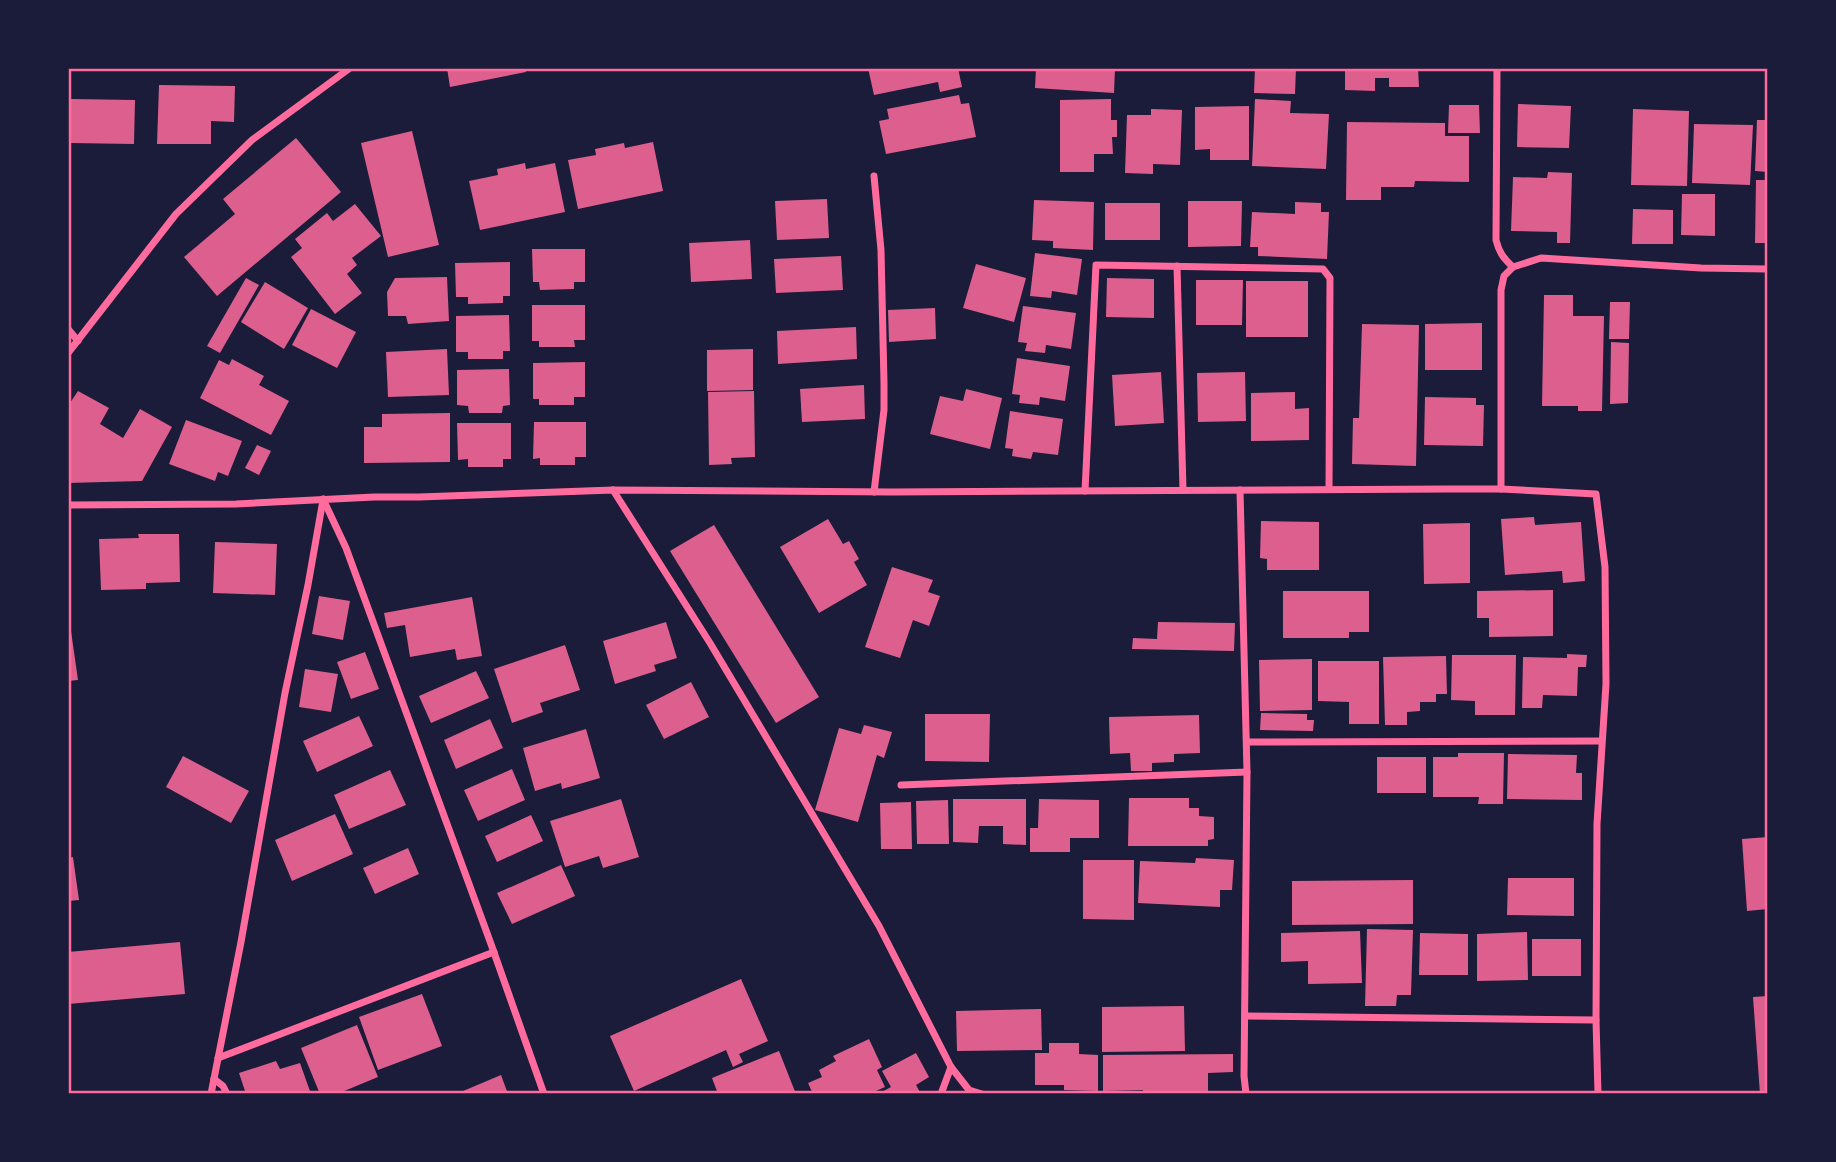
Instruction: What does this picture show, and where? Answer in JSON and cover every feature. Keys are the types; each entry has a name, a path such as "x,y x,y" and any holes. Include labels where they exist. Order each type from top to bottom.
{"street":[{"path":"68,354 176,214 252,140 350,68"},
{"path":"1497,68 1496,240 1499,251 1513,267"},
{"path":"874,177 881,250 884,410 874,492"},
{"path":"1501,489 1501,290 1504,276 1513,267 1541,258 1768,270"},
{"path":"1085,491 1096,265 1323,269 1330,278 1329,489"},
{"path":"1177,267 1183,490"},
{"path":"68,329 78,341"},
{"path":"68,505 236,504 613,490 874,492 1501,489 1596,494 1605,567 1606,684 1597,824 1598,1094"},
{"path":"613,490 710,643 879,926 951,1067 969,1090 982,1094"},
{"path":"1240,490 1247,742 1246,1094"},
{"path":"323,499 346,548 544,1094"},
{"path":"211,1094 323,499"},
{"path":"1247,742 1601,741"},
{"path":"901,785 1247,772"},
{"path":"218,1058 494,952"},
{"path":"1245,1016 1596,1020"},
{"path":"941,1094 951,1067"},
{"path":"214,1079 223,1086 227,1094"}],"building":[{"path":"447,68 525,68 526,72 450,87"},
{"path":"868,68 958,68 962,87 940,92 938,82 874,95"},
{"path":"1036,68 1115,68 1114,93 1035,88"},
{"path":"1255,68 1296,68 1295,94 1254,93"},
{"path":"1345,68 1418,68 1419,87 1389,87 1389,78 1375,78 1375,91 1345,90"},
{"path":"159,85 235,86 234,122 211,121 211,144 157,144"},
{"path":"959,95 961,104 969,103 976,137 886,154 879,121 889,119 887,109"},
{"path":"71,99 135,100 134,144 70,143"},
{"path":"1111,99 1111,120 1117,120 1117,137 1112,137 1113,154 1094,154 1094,172 1060,172 1060,100"},
{"path":"1255,99 1291,101 1290,113 1329,114 1326,169 1252,166"},
{"path":"1518,104 1571,106 1569,148 1517,147"},
{"path":"1449,105 1479,105 1480,133 1448,133"},
{"path":"1249,106 1249,160 1210,160 1210,149 1195,150 1195,107"},
{"path":"1151,109 1182,110 1180,165 1153,164 1153,174 1125,173 1127,115 1151,115"},
{"path":"1633,109 1689,111 1687,186 1631,185"},
{"path":"1757,120 1768,120 1768,172 1755,171"},
{"path":"1347,122 1445,123 1445,136 1469,136 1469,182 1415,181 1414,187 1381,187 1381,200 1346,200"},
{"path":"1694,124 1753,125 1750,185 1692,183"},
{"path":"412,131 439,245 388,257 361,143"},
{"path":"296,138 341,192 217,296 184,257 235,214 223,199"},
{"path":"653,142 663,191 578,209 568,160 596,155 595,149 624,143 625,148"},
{"path":"525,163 526,169 555,163 565,212 480,230 469,181 498,175 497,169"},
{"path":"1548,172 1572,173 1570,243 1557,243 1557,232 1511,231 1513,177 1547,178"},
{"path":"1756,180 1768,180 1768,243 1755,243"},
{"path":"1682,194 1715,194 1715,236 1681,235"},
{"path":"827,199 829,238 777,240 775,201"},
{"path":"1034,200 1094,202 1093,250 1053,248 1053,241 1032,240"},
{"path":"1188,201 1242,201 1241,246 1188,247"},
{"path":"1295,202 1321,203 1321,212 1329,212 1327,259 1258,256 1258,247 1250,247 1252,212 1295,214"},
{"path":"1105,203 1160,203 1160,240 1105,240"},
{"path":"355,204 381,236 352,258 357,265 347,274 362,293 335,314 291,257 302,248 295,239 327,213 333,221"},
{"path":"1633,209 1673,210 1673,244 1632,244"},
{"path":"750,240 752,279 691,282 689,243"},
{"path":"532,249 585,249 585,282 574,282 574,289 540,290 539,282 533,282"},
{"path":"1035,253 1082,259 1077,295 1052,291 1051,298 1030,296"},
{"path":"841,256 843,290 776,293 774,259"},
{"path":"510,262 510,296 503,296 503,303 468,304 468,297 456,297 455,263"},
{"path":"976,264 1026,278 1014,322 963,308"},
{"path":"447,277 449,321 408,324 406,316 388,316 387,292 395,278"},
{"path":"246,278 259,285 220,353 207,346"},
{"path":"1107,278 1154,279 1154,318 1106,317"},
{"path":"1196,280 1243,280 1242,325 1196,325"},
{"path":"1246,281 1308,281 1308,337 1246,337"},
{"path":"265,282 308,308 284,349 241,322"},
{"path":"1544,295 1573,295 1573,316 1604,316 1602,411 1578,411 1578,406 1542,406"},
{"path":"1610,302 1630,302 1629,339 1609,339"},
{"path":"532,305 585,305 585,340 574,340 575,347 539,347 539,341 532,341"},
{"path":"1023,306 1076,313 1071,349 1046,345 1045,353 1025,351 1027,343 1018,342"},
{"path":"935,308 936,339 889,342 888,310"},
{"path":"311,309 356,332 337,368 292,345"},
{"path":"509,315 510,351 503,351 503,359 468,359 468,352 456,352 456,316"},
{"path":"1482,323 1482,370 1425,370 1425,324"},
{"path":"1362,324 1419,325 1416,466 1352,464 1353,418 1359,418"},
{"path":"856,327 857,359 778,364 777,331"},
{"path":"1611,342 1629,343 1628,403 1610,404"},
{"path":"447,349 449,395 388,397 386,352"},
{"path":"753,349 753,390 707,391 707,350"},
{"path":"1017,358 1070,366 1065,401 1040,397 1039,405 1019,403 1020,395 1012,394"},
{"path":"232,359 264,376 259,385 289,401 271,435 200,398 219,360 229,365"},
{"path":"585,362 585,397 574,397 574,405 539,405 539,399 533,399 533,363"},
{"path":"509,369 510,405 503,406 502,413 469,413 468,406 457,405 457,370"},
{"path":"1161,372 1164,423 1115,426 1112,375"},
{"path":"1245,372 1246,421 1198,422 1197,373"},
{"path":"864,385 865,419 802,422 800,389"},
{"path":"966,389 1002,398 990,449 930,434 940,396 963,401"},
{"path":"78,391 109,408 100,424 123,438 140,409 172,427 142,481 68,483 68,406"},
{"path":"754,391 755,457 731,458 732,464 709,465 708,392"},
{"path":"1295,392 1295,409 1309,408 1309,440 1251,441 1251,393"},
{"path":"1425,397 1476,398 1476,405 1484,405 1483,446 1424,445"},
{"path":"1010,411 1063,419 1058,455 1033,452 1031,459 1012,456 1013,449 1005,448"},
{"path":"450,413 450,462 364,463 364,427 382,427 382,414"},
{"path":"186,420 242,441 228,476 218,472 215,481 169,464"},
{"path":"534,422 586,422 586,457 575,457 575,465 540,465 540,458 533,459"},
{"path":"457,423 511,423 511,459 503,459 503,467 468,467 468,459 458,460"},
{"path":"257,445 271,451 259,475 245,468"},
{"path":"1534,517 1535,525 1581,522 1585,581 1563,583 1562,571 1505,575 1501,519"},
{"path":"828,519 843,544 849,541 859,559 854,562 867,585 819,613 780,547"},
{"path":"1261,521 1319,522 1319,570 1267,570 1267,559 1260,558"},
{"path":"1470,523 1470,583 1424,584 1423,524"},
{"path":"714,525 819,697 776,723 670,551"},
{"path":"138,534 179,534 180,582 146,583 146,589 101,590 99,539 139,538"},
{"path":"215,542 277,544 275,595 213,593"},
{"path":"892,567 933,580 928,592 940,596 929,626 913,620 900,658 865,647"},
{"path":"1553,590 1553,636 1489,637 1489,618 1477,618 1477,591"},
{"path":"1283,591 1369,591 1369,632 1349,632 1349,638 1283,638"},
{"path":"319,596 350,601 343,640 312,634"},
{"path":"472,597 482,656 457,660 455,649 410,657 405,625 387,628 384,613"},
{"path":"666,622 677,658 654,665 656,671 615,684 603,641"},
{"path":"1158,622 1235,623 1234,651 1132,649 1133,638 1157,639"},
{"path":"70,624 78,680 68,681 68,625"},
{"path":"565,645 580,690 540,703 543,712 512,723 494,669"},
{"path":"365,652 379,689 351,699 337,662"},
{"path":"1567,654 1587,655 1586,667 1578,667 1577,696 1543,695 1542,708 1522,708 1523,657 1567,658"},
{"path":"1452,655 1516,655 1515,715 1475,715 1475,701 1451,700"},
{"path":"1446,656 1447,694 1436,694 1436,702 1420,702 1420,711 1407,712 1407,725 1385,725 1383,657"},
{"path":"1312,659 1312,710 1260,711 1259,660"},
{"path":"1318,661 1379,661 1379,724 1349,724 1349,702 1318,701"},
{"path":"305,669 338,674 331,712 299,707"},
{"path":"476,671 489,698 431,723 419,696"},
{"path":"691,682 709,717 664,739 646,705"},
{"path":"1261,713 1307,714 1307,720 1314,720 1313,731 1260,730"},
{"path":"925,714 990,714 989,762 925,761"},
{"path":"1199,715 1200,753 1174,754 1174,762 1152,763 1152,771 1131,771 1130,753 1110,754 1109,717"},
{"path":"359,716 373,746 317,772 303,741"},
{"path":"490,719 503,748 456,769 444,740"},
{"path":"864,725 892,732 884,758 877,755 858,822 815,810 839,728 861,734"},
{"path":"586,729 600,778 562,789 561,783 535,791 523,748"},
{"path":"1458,753 1504,753 1503,804 1478,804 1479,797 1433,797 1433,757 1458,757"},
{"path":"1508,754 1577,755 1576,773 1582,773 1582,800 1507,799"},
{"path":"183,756 249,791 231,823 166,787"},
{"path":"1377,757 1426,757 1426,793 1377,793"},
{"path":"512,769 525,800 478,821 464,790"},
{"path":"390,770 406,805 349,829 334,795"},
{"path":"1129,798 1189,798 1189,808 1199,808 1199,816 1214,817 1214,839 1208,840 1208,846 1128,846"},
{"path":"621,799 639,857 603,868 599,856 565,867 550,821"},
{"path":"953,799 1026,799 1026,845 1003,844 1003,826 979,826 978,843 953,842"},
{"path":"1039,799 1099,800 1099,838 1070,838 1070,852 1030,852 1030,828 1038,828"},
{"path":"948,800 949,844 917,844 916,801"},
{"path":"911,802 912,849 881,849 880,803"},
{"path":"335,814 353,854 292,881 275,840"},
{"path":"531,815 543,841 497,862 485,836"},
{"path":"1768,837 1768,909 1747,911 1742,839"},
{"path":"408,848 419,874 375,894 363,868"},
{"path":"73,857 79,900 68,901 68,858"},
{"path":"1196,858 1234,860 1232,890 1220,890 1220,907 1138,903 1140,861 1195,863"},
{"path":"1083,860 1134,860 1134,920 1083,919"},
{"path":"561,865 575,896 512,924 497,893"},
{"path":"1508,878 1574,878 1574,916 1507,915"},
{"path":"1413,880 1413,924 1292,925 1292,881"},
{"path":"1367,929 1413,930 1411,995 1397,995 1396,1006 1365,1006"},
{"path":"1360,931 1362,983 1308,984 1308,961 1281,962 1281,933"},
{"path":"1527,932 1528,980 1477,981 1477,934"},
{"path":"1420,933 1468,934 1468,975 1419,975"},
{"path":"1532,939 1581,939 1581,976 1532,976"},
{"path":"180,942 185,994 68,1004 68,952"},
{"path":"741,979 768,1041 739,1054 743,1062 733,1067 726,1050 634,1091 610,1036"},
{"path":"422,994 442,1046 378,1070 359,1017"},
{"path":"1768,996 1768,1094 1760,1094 1753,997"},
{"path":"1184,1006 1185,1051 1102,1052 1102,1007"},
{"path":"1041,1009 1042,1050 957,1051 956,1011"},
{"path":"357,1025 378,1077 337,1094 320,1094 301,1048"},
{"path":"869,1039 882,1067 877,1070 885,1087 869,1094 813,1094 808,1083 822,1077 819,1070 836,1061 833,1056"},
{"path":"1049,1043 1079,1043 1079,1054 1098,1055 1098,1091 1064,1090 1064,1085 1035,1085 1035,1053 1049,1053"},
{"path":"779,1051 796,1094 718,1094 712,1078"},
{"path":"916,1053 929,1077 916,1085 921,1094 878,1094 891,1087 882,1071"},
{"path":"1233,1054 1233,1072 1208,1073 1208,1094 1143,1094 1143,1090 1103,1091 1103,1055"},
{"path":"276,1061 280,1069 300,1063 311,1094 246,1094 239,1073"},
{"path":"501,1075 508,1094 456,1094"}]}
